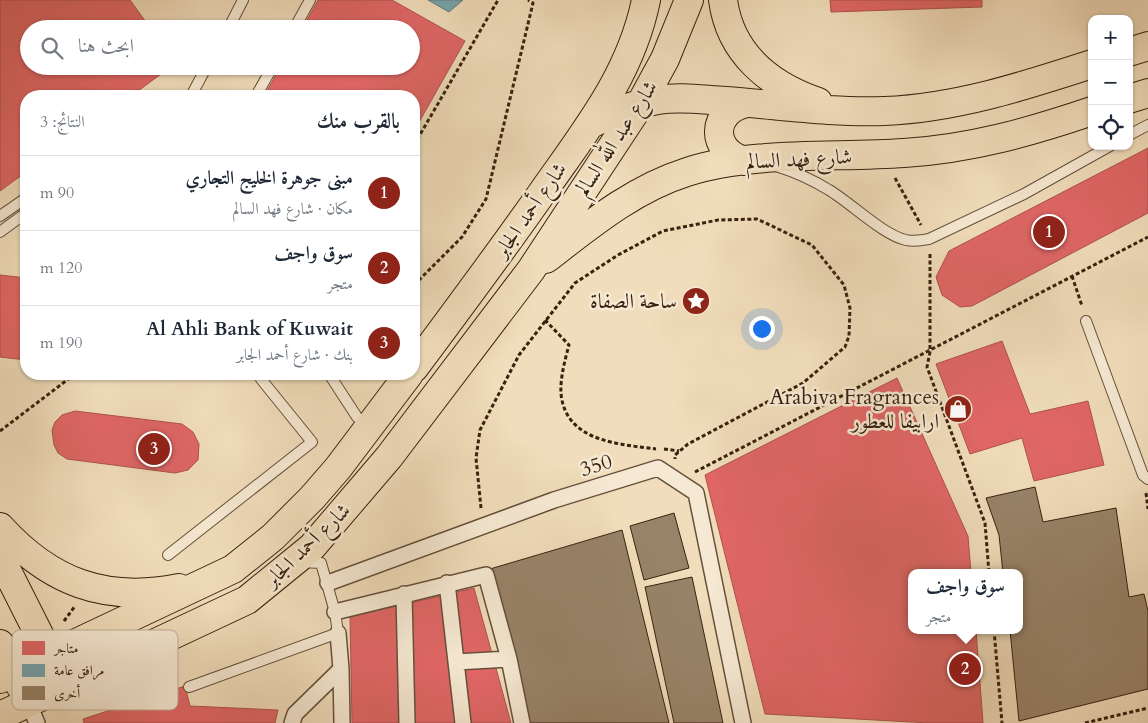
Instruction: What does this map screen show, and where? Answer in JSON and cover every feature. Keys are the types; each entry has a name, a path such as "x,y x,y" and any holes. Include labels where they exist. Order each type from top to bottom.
{"main road":[{"name":"شارع عبد الله السالم","path":"591,124 624,69 640,29 646,0"},
{"name":"شارع عبد الله السالم","path":"531,270 641,103 666,58 689,0"},
{"path":"723,0 732,36 741,51 754,65 792,92 845,110"},
{"path":"1133,51 1148,46"},
{"path":"591,124 615,111 641,103 680,99 883,111 947,105 1022,87 1088,65"},
{"path":"1133,98 1148,93"},
{"path":"747,103 738,104 724,114 719,131 723,147 736,158 751,160"},
{"name":"شارع فهد السالم","path":"531,270 615,207 641,192 687,172 751,160 956,148 1042,128 1088,112"},
{"name":"شارع أحمد الجابر","path":"420,360 489,268 591,124"},
{"name":"شارع أحمد الجابر","path":"178,633 247,600 295,562 333,524 361,492 531,270"},
{"name":"شارع أحمد الجابر","path":"105,630 214,580 252,555 291,520 338,468 404,380"},
{"path":"0,527 23,551 48,570 89,588 110,592 140,592 175,589 214,580"},
{"path":"0,557 37,630"},
{"path":"0,644 7,675"},
{"name":"شارع أحمد الجابر","path":"0,716 32,712"}],"street":[{"name":"350","path":"328,583 554,500 658,468 696,493 743,723"},
{"path":"335,612 447,583 486,575 509,659 522,723"},
{"path":"447,583 463,723"},
{"path":"404,594 407,723"},
{"path":"338,633 342,723"},
{"path":"456,662 509,659"},
{"path":"292,723 295,714 341,669"}],"lane":[{"path":"233,20 243,0"},
{"path":"299,20 310,0"},
{"path":"194,90 202,75"},
{"path":"259,90 268,75"},
{"path":"1133,133 1148,125"},
{"path":"751,160 804,177 829,190 890,233 906,240 917,241 929,239 1024,194 1103,150"},
{"path":"0,216 20,202"},
{"path":"0,232 20,217"},
{"path":"1086,321 1143,475 1148,479"},
{"path":"168,555 312,442 265,380"},
{"path":"333,380 357,417 370,426"},
{"path":"189,687 338,633 328,583 321,563 295,562"}],"path":[{"path":"420,135 498,0"},
{"path":"420,279 462,238 486,199 533,4 528,0"},
{"path":"483,526 476,458 480,430 519,355 575,283 618,255 663,231 718,220 757,219 812,245 844,285 850,324 845,348 803,383 688,444 679,451 675,455 678,481 930,352 1148,237"},
{"path":"1072,276 1086,321"},
{"path":"545,320 569,345 562,372 561,395 570,418 590,437 615,444 679,451"},
{"path":"927,367 985,523 989,569"},
{"path":"0,431 66,380"},
{"path":"994,634 1002,723"},
{"path":"1085,723 1148,708"}],"building: متاجر":[{"path":"0,0 130,0 144,20 20,20 20,75 160,75 139,90 20,90 20,176 0,191"},
{"path":"318,0 392,0 465,41 420,120 420,90 267,90 276,75 420,75 420,20 307,20"},
{"path":"830,0 982,0 982,7 831,12"},
{"path":"1148,148 1148,213 972,306 960,307 942,295 936,277 949,251"},
{"path":"0,275 20,277 20,359 0,357"},
{"path":"1002,341 1030,414 1088,401 1104,465 1034,481 1022,438 970,454 936,364"},
{"path":"897,378 968,536 971,569 908,569 908,634 976,634 983,723 930,723 765,714 705,475"},
{"path":"75,411 182,424 193,432 199,444 198,460 188,470 175,473 67,459 58,453 54,445 52,430 55,422 62,415"},
{"path":"474,588 511,723 352,723 350,617"},
{"path":"185,686 190,706 278,710 275,723 84,723 83,719 111,710 178,710 178,688"}],"building: مرافق عامة":[{"path":"428,0 463,0 449,12"}],"building: أخرى":[{"path":"1035,487 1043,522 1116,508 1129,597 1144,594 1148,611 1148,689 1019,721 1010,634 1023,634 1023,569 1003,569 999,535 986,498"},
{"path":"674,513 689,568 644,580 630,526"},
{"path":"622,530 669,723 530,723 490,569"},
{"path":"692,577 723,723 674,723 645,587"}],"place":[{"name":"مبنى جوهرة الخليج التجاري","path":"1049,232"},
{"name":"ساحة الصفاة","path":"696,301"},
{"name":"Arabiva Fragrances ارابيفا للعطور","path":"958,409"},
{"name":"Al Ahli Bank of Kuwait","path":"154,449"},
{"name":"سوق واجف","path":"965,669"}]}
